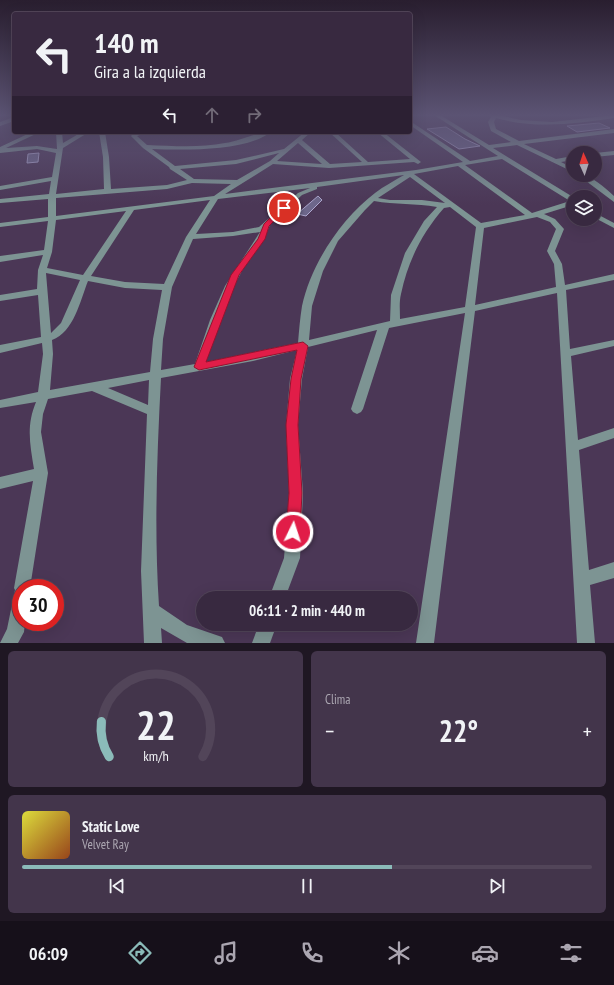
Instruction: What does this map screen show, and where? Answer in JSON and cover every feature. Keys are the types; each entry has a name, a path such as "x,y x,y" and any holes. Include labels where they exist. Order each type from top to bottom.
{"street":[{"path":"23,579 40,473 35,432 37,414 44,395 48,354 42,291 42,270 48,252 52,218 52,196 59,145"},
{"path":"0,150 41,148 59,150 66,145"},
{"path":"104,145 108,176 108,191"},
{"path":"145,147 214,148 230,145"},
{"path":"153,643 149,571 151,519 150,482 158,339 167,288 190,237 219,196 238,182 272,162 292,145"},
{"path":"304,145 329,166"},
{"path":"348,145 367,164"},
{"path":"396,145 414,160 429,169"},
{"path":"442,145 468,163"},
{"path":"484,145 566,198"},
{"path":"487,147 502,145"},
{"path":"522,145 566,166"},
{"path":"145,147 192,182"},
{"path":"172,168 236,162 288,148"},
{"path":"602,155 614,154"},
{"path":"0,225 219,196 339,178 429,169 502,157"},
{"path":"556,161 566,159"},
{"path":"272,162 294,166 329,166 414,160"},
{"path":"459,164 533,215 550,218 556,222 560,229 551,251 558,264 561,289 586,643"},
{"path":"219,196 413,173 429,169"},
{"path":"413,173 453,207 480,226 533,215 566,204"},
{"path":"280,591 292,558 296,493 292,425 296,379 303,346 307,306 319,271 334,240 362,208 372,199 413,173"},
{"path":"0,188 54,179"},
{"path":"190,237 248,232 261,229 300,194 339,181"},
{"path":"0,201 167,187 192,182 238,182"},
{"path":"592,182 614,200"},
{"path":"372,199 390,202 422,202 453,207"},
{"path":"357,409 389,325 396,295 409,253 428,221 441,206"},
{"path":"0,349 56,334 66,324 84,278 132,208"},
{"path":"602,219 614,226"},
{"path":"199,367 235,275 262,239 266,225"},
{"path":"425,643 480,226"},
{"path":"0,260 48,252"},
{"path":"42,270 125,285 167,288"},
{"path":"0,404 303,346 389,325 470,309 614,277"},
{"path":"0,298 42,291"},
{"path":"565,354 614,342"},
{"path":"91,386 153,412"},
{"path":"572,447 614,433"},
{"path":"0,483 40,473"},
{"path":"582,580 614,570"},
{"path":"151,610 177,630 195,639 216,643"},
{"path":"8,643 15,631"},
{"path":"261,643 265,631"}],"building":[{"path":"453,145 480,146 459,149"},
{"path":"39,153 38,162 27,163 28,154"},
{"path":"318,196 322,200 306,216 297,214"}],"route":[{"path":"284,208 266,225 262,239 235,275 223,302 199,367 303,346 296,379 292,425 296,493 293,532"}]}
